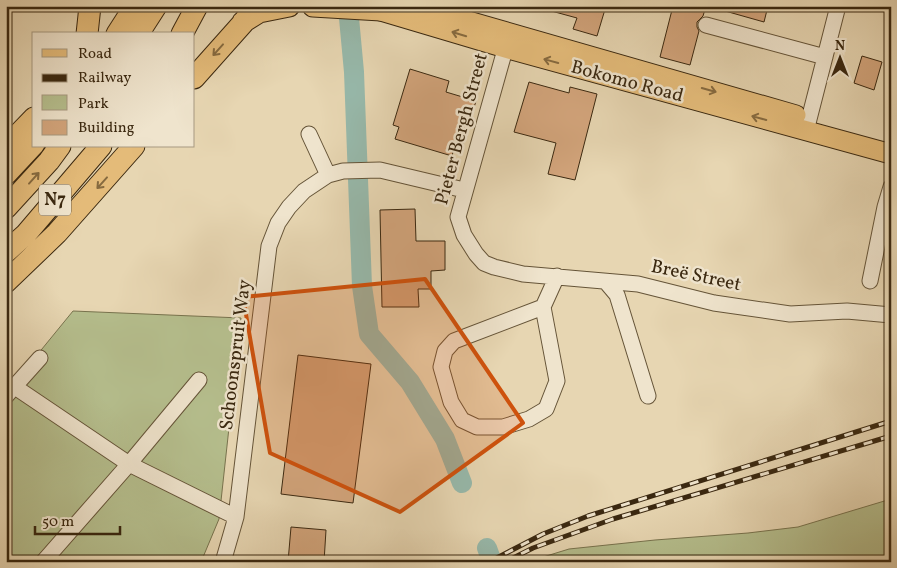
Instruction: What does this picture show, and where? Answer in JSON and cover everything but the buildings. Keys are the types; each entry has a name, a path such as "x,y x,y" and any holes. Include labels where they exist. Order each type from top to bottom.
{"highway":[{"path":"87,32 90,6"},
{"path":"118,32 135,6"},
{"path":"139,32 156,6"},
{"path":"183,32 197,6"},
{"path":"195,77 249,14 289,6"},
{"path":"313,6 373,8"},
{"path":"6,147 32,120"},
{"path":"6,174 32,146"},
{"name":"N7","path":"6,208 58,148"},
{"name":"N7","path":"6,252 26,234 99,148"},
{"path":"6,282 57,233 132,148"}],"main road":[{"name":"Bokomo Road","path":"416,6 508,41"},
{"name":"Bokomo Road","path":"373,8 508,41 808,125 891,154"},
{"name":"Bokomo Road","path":"808,125 891,142"}],"street":[{"path":"808,125 838,6"},
{"path":"706,25 825,57"},
{"name":"Pieter Bergh Street","path":"494,267 484,262 476,254 464,235 458,217 464,190 508,41"},
{"path":"310,134 335,173 380,170 464,190"},
{"name":"Schoonspruit Way","path":"223,562 236,517 269,246 278,223 289,207 304,191 335,173"},
{"path":"870,281 891,187"},
{"name":"Breë Street","path":"494,267 523,274 638,284 714,303 790,314 847,311 891,315"},
{"path":"543,307 454,341 445,351 441,367 451,402 462,420 477,427 503,427 529,419 546,409 557,381 543,307 557,276"},
{"path":"606,282 617,295 648,396"},
{"path":"40,358 10,391 129,464 236,517"},
{"path":"43,562 129,464 199,380"}],"highlighted area":[{"path":"425,279 523,423 400,512 270,453 243,297"}],"green space":[{"path":"73,311 241,318 219,519 201,562 6,562 6,393"},
{"path":"891,499 891,562 527,562 569,549 798,527"}],"waterway":[{"path":"349,18 354,72 362,286 369,334 410,382 445,439 462,483"},
{"path":"487,548 492,562"}],"railway":[{"path":"489,562 543,534 588,516 891,421"},
{"path":"505,562 533,548 613,519 891,436"}]}
